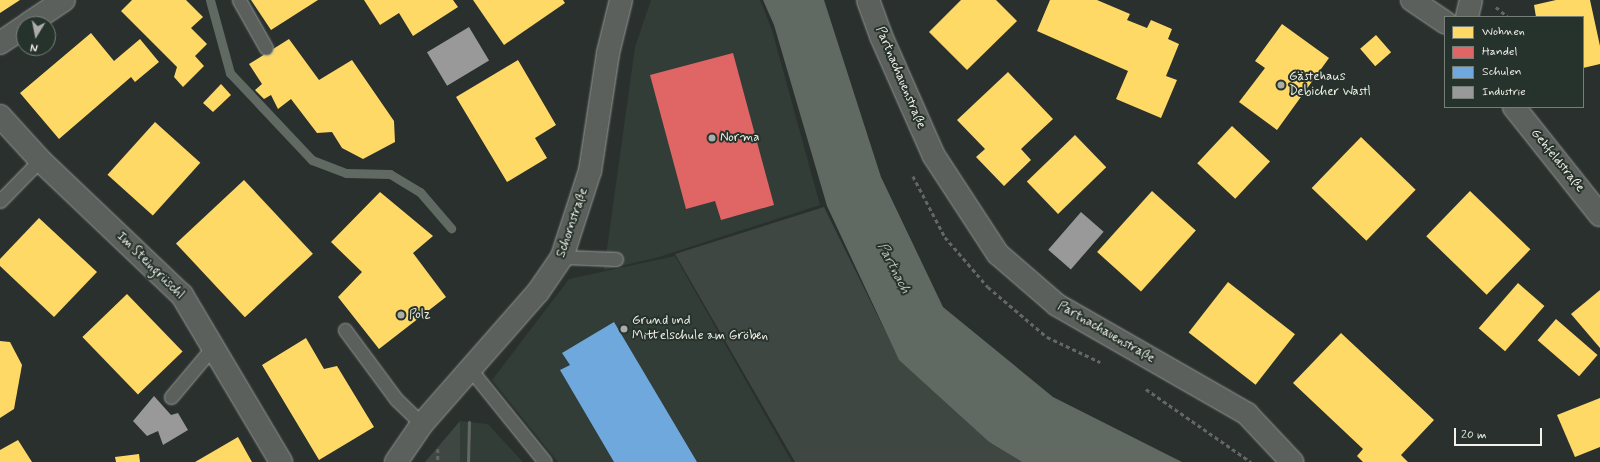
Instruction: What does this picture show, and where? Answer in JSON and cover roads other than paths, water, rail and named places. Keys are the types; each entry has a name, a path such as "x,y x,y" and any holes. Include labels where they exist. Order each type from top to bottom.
{"street":[{"path":"40,16 64,0"},
{"name":"Schornstraße","path":"396,462 422,424 538,292 562,257 590,171 608,53 621,0"},
{"name":"Partnachauenstraße","path":"868,0 881,36 934,156 998,254 1057,305 1247,414 1292,462"},
{"path":"1412,0 1444,21"},
{"path":"1466,16 1471,0"},
{"path":"0,43 16,32"},
{"name":"Gehfeldstraße","path":"1515,108 1600,214"},
{"name":"Im Steingrüschl","path":"0,116 40,160 182,295 281,462"}],"lane":[{"path":"239,0 266,48"},
{"path":"0,201 40,160"},
{"path":"562,257 616,259"},
{"path":"345,330 396,398 422,424"},
{"path":"171,397 213,347"},
{"path":"470,369 545,462"}],"water":[{"name":"Partnach","path":"763,0 824,0 881,177 943,307 1053,397 1182,462 1022,462 989,442 899,360 827,206 774,25"}],"waterway":[{"path":"210,0 230,73 312,160 346,173 390,174 420,192 451,228"}],"railway":[{"path":"468,462 469,422"}],"place":[{"name":"Gästehaus Debicher Wastl","path":"1281,85"},
{"name":"Norma","path":"712,138"},
{"name":"Polz","path":"401,315"},
{"name":"Grund und Mittelschule am Gröben","path":"624,329"}]}
